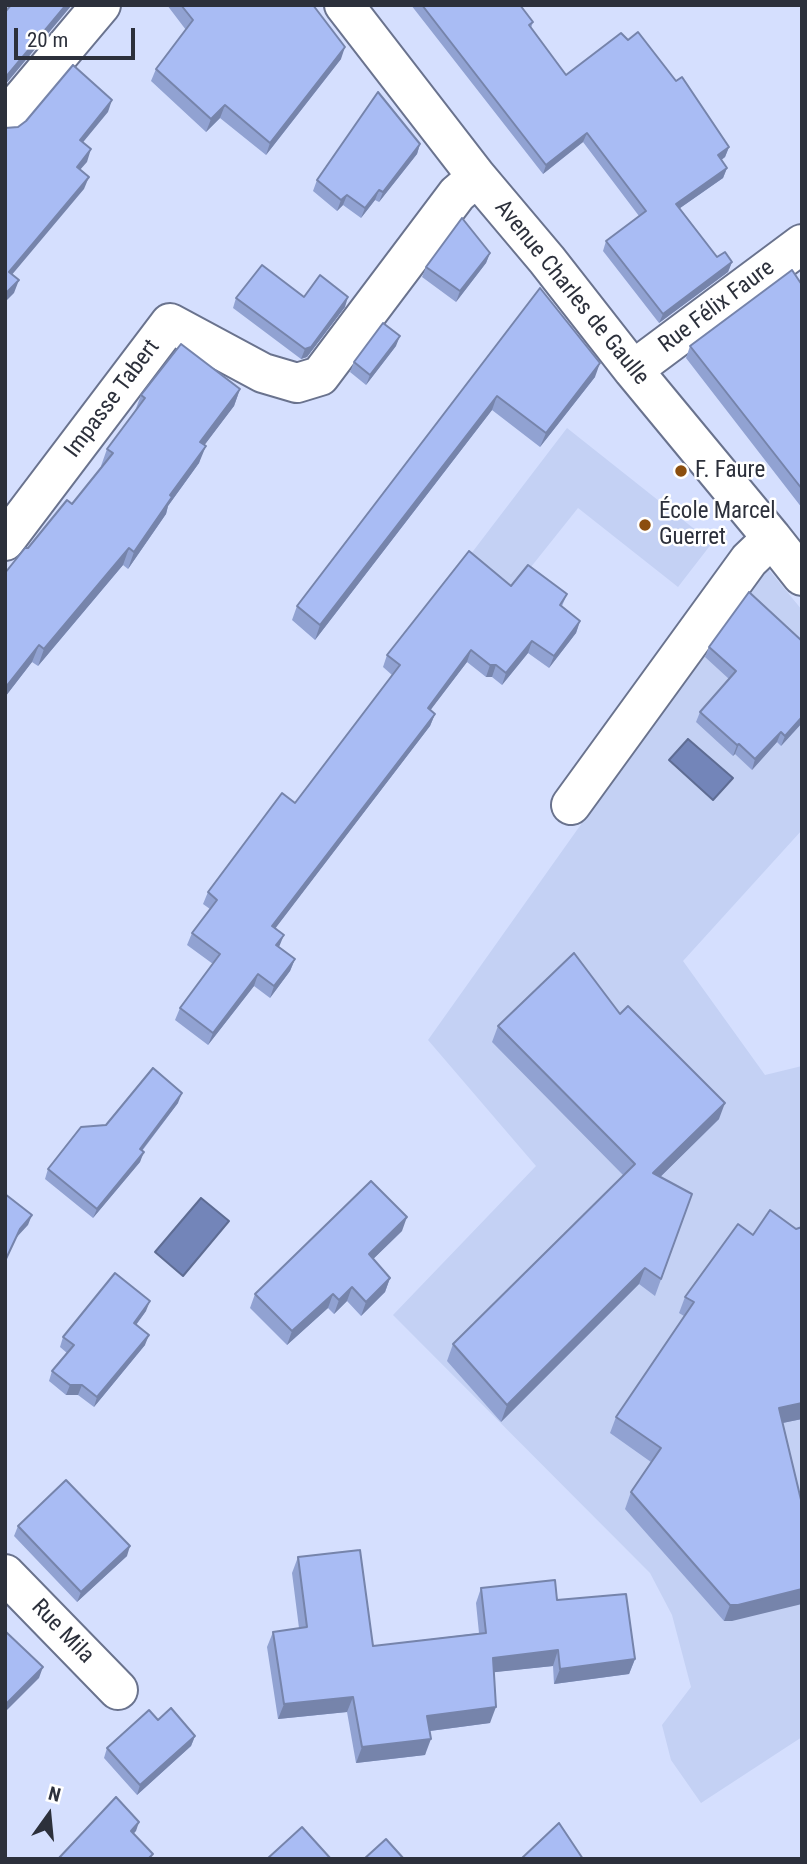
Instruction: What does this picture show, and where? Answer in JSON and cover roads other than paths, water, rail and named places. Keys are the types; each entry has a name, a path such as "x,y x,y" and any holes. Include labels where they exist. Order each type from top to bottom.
{"street":[{"path":"5,119 101,5"},
{"name":"Avenue Charles de Gaulle","path":"344,5 477,177 802,576"},
{"name":"Impasse Tabert","path":"5,541 170,323 263,373 297,383 320,376 457,194 477,177"},
{"name":"Rue Félix Faure","path":"632,370 802,244"},
{"path":"570,805 749,560 772,538"},
{"name":"Rue Mila","path":"5,1574 118,1690"}],"place":[{"name":"F. Faure","path":"681,471"},
{"name":"École Marcel Guerret","path":"645,525"}]}
